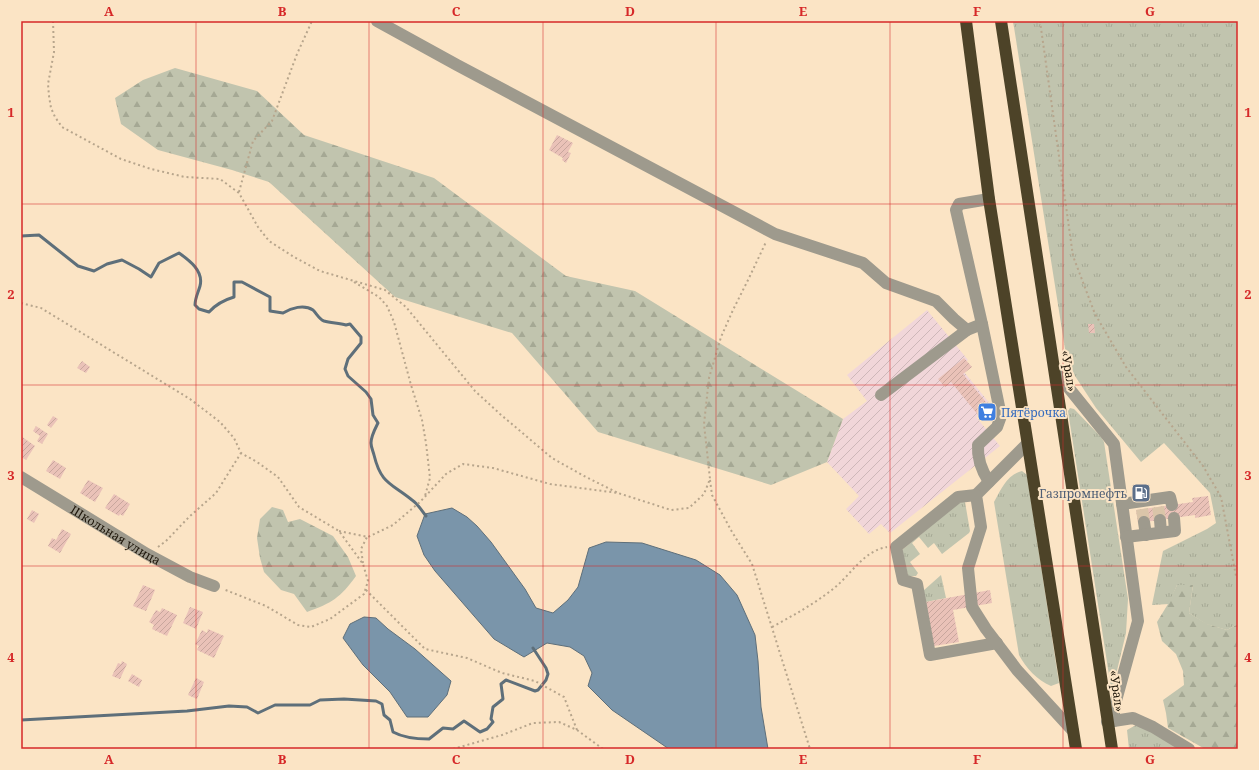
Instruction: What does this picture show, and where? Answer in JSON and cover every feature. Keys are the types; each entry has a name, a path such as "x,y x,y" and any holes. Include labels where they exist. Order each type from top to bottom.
{"highway":[{"path":"966,21 989,199 1076,749"},
{"name":"«Урал»","path":"1001,21 1111,722 1112,749"}],"street":[{"path":"377,21 770,232 863,263 886,283 936,301 954,320 967,330"},
{"path":"989,199 959,204 956,210 1001,416 998,427 978,446 977,453 989,482"},
{"path":"881,395 967,330 982,324"},
{"path":"1055,371 1114,444 1138,621 1111,722 1133,718 1152,727 1189,749"},
{"path":"997,643 930,655 917,584 903,580 896,547 958,497 976,495 1027,444"},
{"name":"Школьная улица","path":"21,477 147,554 190,577 214,586"},
{"path":"976,495 981,527 968,568 972,607 1017,670 1073,731"},
{"path":"1122,504 1141,505 1157,503 1170,497 1172,505"},
{"path":"1126,537 1175,530 1174,518"},
{"path":"1160,520 1162,532"},
{"path":"1144,522 1146,535"}],"path":[{"path":"53,21 54,52 48,84 49,96 55,117 62,127 121,159 151,169 185,177 220,179 239,192 258,228 270,241 294,257 320,271 385,290 406,307 475,391 552,458 584,476 618,493 671,510 689,508 704,494 710,479"},
{"path":"239,192 253,140 272,122 312,21"},
{"path":"1040,21 1073,256 1096,314 1126,367 1203,466 1221,497 1236,576 1238,578"},
{"path":"770,232 724,330 709,378 704,424 712,495 732,532 752,564 810,749"},
{"path":"352,280 379,297 387,306 394,322 410,385 422,420 425,435 430,478 425,497"},
{"path":"21,303 41,308 190,399 220,422 234,438 241,453 278,477 299,507 339,531 368,537"},
{"path":"147,554 166,541 189,517 216,493 241,453"},
{"path":"214,586 234,592 298,625 311,627 330,619 364,594 366,590 368,581 363,564 361,549 368,537 393,525 420,502 446,474 463,464 493,468 550,484 618,493"},
{"path":"339,531 363,564"},
{"path":"772,626 800,612 834,588 860,562 878,549 898,546"},
{"path":"366,590 425,649 467,658 502,674 536,682 564,697 577,730"},
{"path":"453,749 502,735 533,723 559,722 577,730 603,749"}],"shaded area":[{"path":"927,310 968,360 960,367 991,405 976,417 1000,446 890,533 881,524 869,534 846,509 859,496 827,462 843,419 867,401 847,375"}],"green space":[{"path":"1013,21 1238,21 1238,624 1227,630 1206,624 1189,613 1193,585 1177,585 1169,604 1152,605 1163,551 1216,523 1210,493 1164,443 1141,462 1096,408 1075,376 1066,355"},
{"path":"175,68 257,91 304,135 434,178 566,276 635,291 843,419 827,462 771,485 598,432 512,333 395,297 269,182 232,170 158,150 121,124 115,98 143,80"},
{"path":"1070,408 1076,411 1104,442 1128,599 1126,633 1113,687 1111,688 1068,411"},
{"path":"1022,471 1027,475 1059,683 1051,686 1032,673 1019,655 994,502 1002,487 1009,479"},
{"path":"959,502 965,502 970,531 969,533 942,554 934,543 928,548 919,537 912,543 920,554 910,562 918,573 916,576 908,576 902,550"},
{"path":"272,507 283,510 288,522 300,519 333,536 348,557 356,576 345,590 335,599 323,606 307,612 294,594 281,590 264,572 257,538 260,519"},
{"path":"941,575 946,598 926,602 923,591"},
{"path":"1177,585 1193,585 1189,613 1207,624 1227,630 1238,624 1238,749 1205,749 1168,728 1163,700 1184,685 1183,671 1176,654 1162,641 1157,622"},
{"path":"1136,725 1147,728 1182,749 1129,749 1127,730"}],"water":[{"path":"452,508 467,517 491,542 525,589 536,608 553,613 568,600 578,587 589,548 606,542 642,543 696,560 720,575 737,595 755,635 761,707 768,749 669,749 612,710 588,686 592,673 584,656 570,647 547,643 524,657 494,639 435,571 424,555 417,536 425,514"},
{"path":"364,617 376,618 415,649 451,681 447,695 428,717 407,717 390,692 363,665 343,638 350,624"}],"building":[{"path":"557,135 573,143 568,152 571,153 566,163 562,160 563,158 549,150"},
{"path":"1088,324 1094,324 1095,333 1089,333"},
{"path":"964,358 972,367 963,374 994,412 983,421 951,382 945,387 938,379"},
{"path":"82,361 90,367 86,373 77,368"},
{"path":"53,416 58,419 51,428 47,425"},
{"path":"36,426 48,434 42,444 37,441 40,436 33,431"},
{"path":"21,436 35,446 26,460 21,457"},
{"path":"53,460 66,468 60,479 46,471"},
{"path":"88,480 103,488 95,502 80,493"},
{"path":"114,494 130,504 123,516 120,514 119,516 105,508"},
{"path":"1208,496 1211,515 1195,518 1195,515 1138,523 1136,510 1193,502 1192,498"},
{"path":"32,510 39,514 34,523 27,519"},
{"path":"62,529 71,534 60,553 48,546 52,538 56,540"},
{"path":"143,585 155,590 146,611 133,606"},
{"path":"990,590 992,603 953,610 959,642 934,646 926,602"},
{"path":"190,607 203,612 196,629 183,623"},
{"path":"162,608 177,615 167,636 152,629 154,625 149,622 156,610 160,612"},
{"path":"208,629 224,636 214,658 197,650 199,646 195,644 202,630 207,633"},
{"path":"122,661 127,664 120,679 112,676 118,663 121,664"},
{"path":"132,674 142,680 139,687 128,681"},
{"path":"196,678 204,682 197,699 188,695"}],"waterway":[{"path":"21,236 39,235 78,266 94,271 107,264 122,260 151,277 159,263 179,253 195,266 200,276 201,281 195,305 199,309 209,312 220,303 234,297 234,282 242,282 270,297 270,311 283,313 294,308 306,307 313,310 319,318 324,321 346,325 350,324 361,337 361,343 348,359 345,369 348,376 366,392 371,399 373,415 378,423 372,435 371,443 377,465 384,478 414,502 426,516"},
{"path":"21,720 187,711 229,706 247,707 258,713 275,705 310,705 320,700 344,699 376,701 382,704 384,715 390,720 393,732 406,737 429,739 443,728 453,729 464,721 480,732 487,729 493,722 491,719 493,707 503,699 501,684 506,680 535,691 538,690 546,680 548,674 546,668 533,648"}],"tunnel":[{"path":"1158,507 1160,520"},
{"path":"1142,509 1144,522"}],"place":[{"name":"Пятёрочка","path":"987,412"},
{"name":"Газпромнефть","path":"1141,493"}]}
